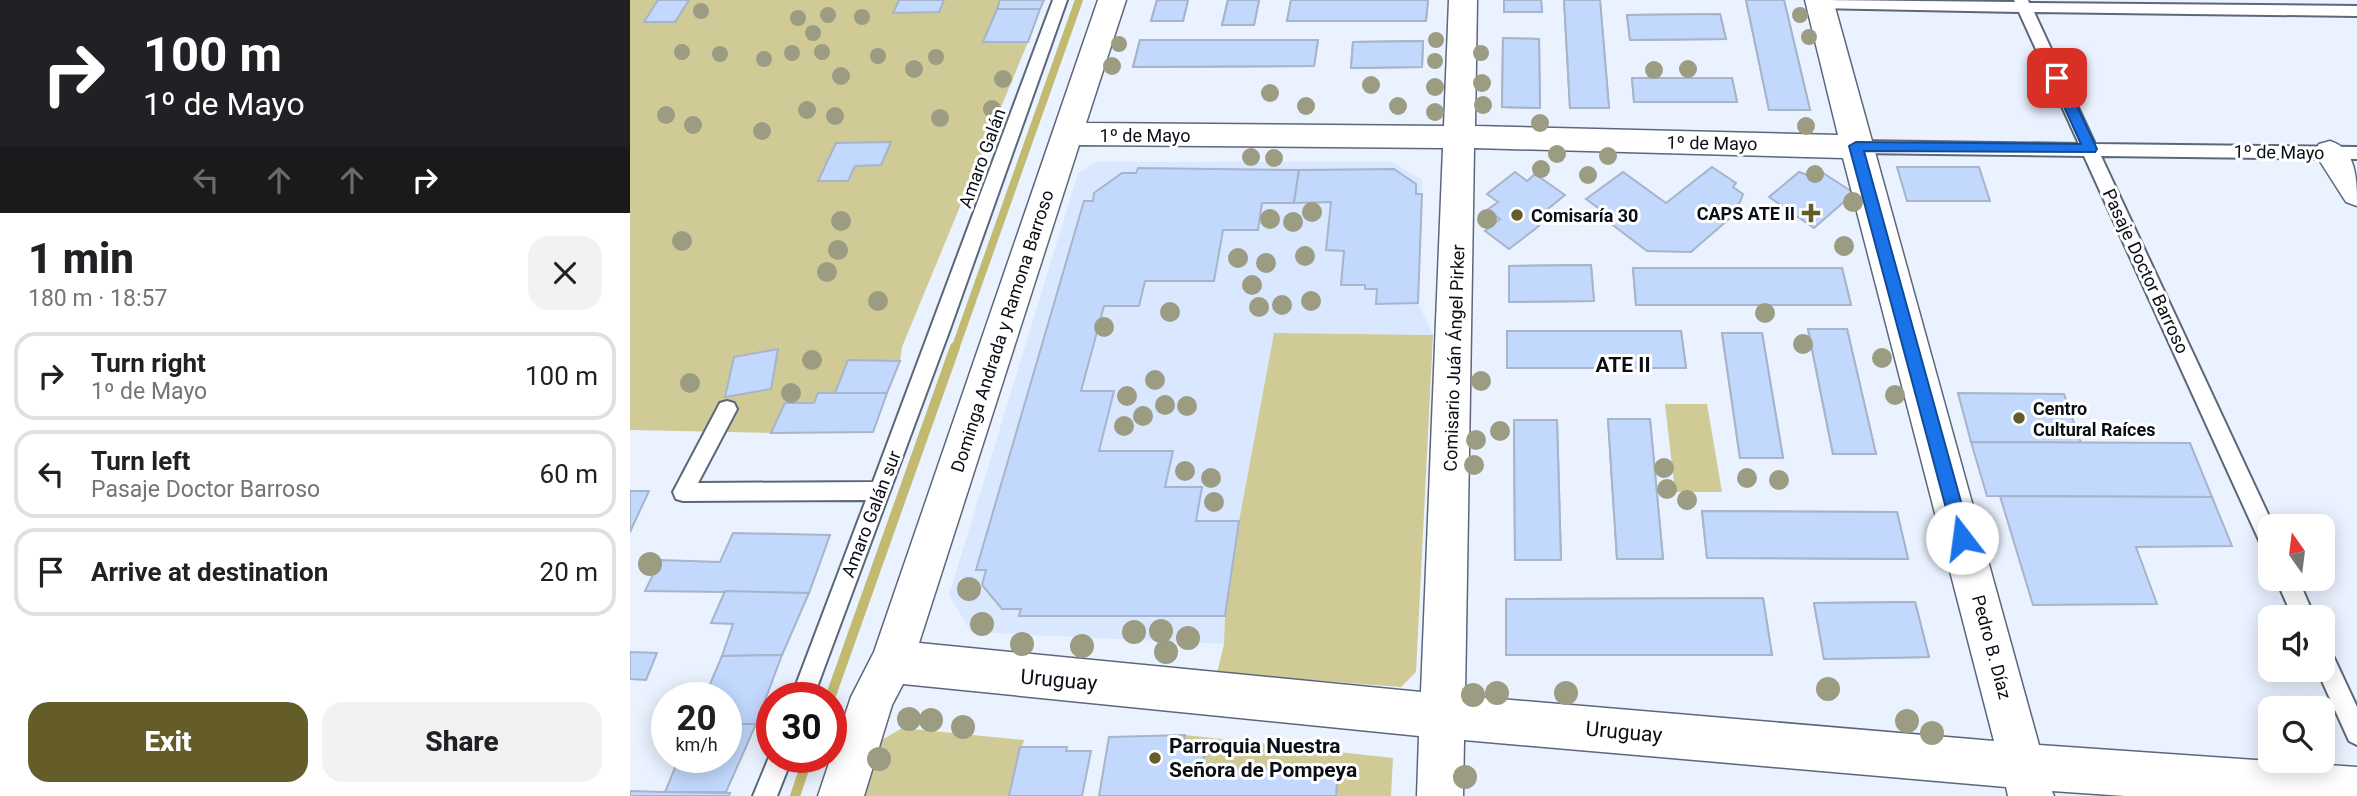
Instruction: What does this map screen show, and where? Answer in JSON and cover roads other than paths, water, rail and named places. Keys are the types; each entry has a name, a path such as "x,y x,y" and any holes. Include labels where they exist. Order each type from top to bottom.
{"street":[{"name":"Dominga Andrada y Ramona Barroso","path":"841,796 873,697 892,662 1112,0"},
{"name":"Comisario Juán Ángel Pirker","path":"1440,796 1463,0"},
{"name":"Pedro B. Díaz","path":"1820,2 1856,146 2028,782"},
{"name":"1º de Mayo","path":"1068,134 1460,137 1856,146"},
{"path":"2343,153 2357,194"},
{"name":"Uruguay","path":"892,662 1443,716 2028,782 2357,790"}],"lane":[{"name":"Amaro Galán","path":"941,329 1060,0"},
{"path":"1820,2 2357,11"},
{"name":"Pasaje Doctor Barroso","path":"2023,4 2258,516"},
{"name":"1º de Mayo","path":"1856,146 2343,153"},
{"name":"Amaro Galán sur","path":"808,682 941,329"},
{"path":"727,409 683,492 880,491"},
{"path":"2334,682 2357,733"},
{"path":"765,796 774,773"}],"waterway":[{"path":"955,349 1079,0"},
{"path":"836,682 955,347"},
{"path":"795,796 803,773"}],"place":[{"name":"CAPS ATE II","path":"1811,213"},
{"name":"Comisaría 30","path":"1517,215"},
{"name":"Centro Cultural Raíces","path":"2019,418"},
{"name":"Parroquia Nuestra Señora de Pompeya","path":"1155,758"}],"district":[{"name":"ATE II","path":"1623,365"}]}
